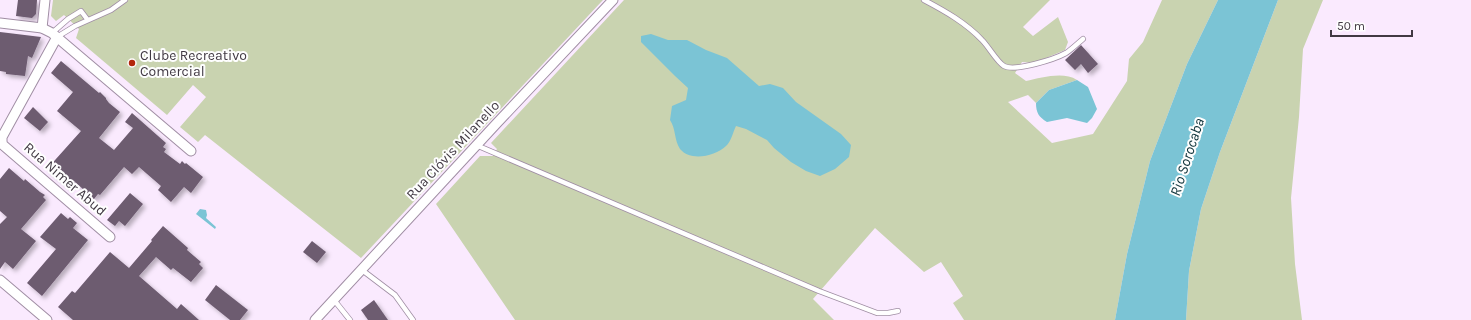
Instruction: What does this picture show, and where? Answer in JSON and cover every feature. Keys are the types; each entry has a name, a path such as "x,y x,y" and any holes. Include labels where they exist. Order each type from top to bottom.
{"street":[{"path":"42,28 45,0"},
{"name":"Rua Clóvis Milanello","path":"316,320 476,145 613,0"},
{"path":"0,24 42,28 55,35 191,151"},
{"name":"Rua Nimer Abud","path":"55,35 2,137 2,142 3,145 110,237"},
{"path":"0,280 47,320"}],"lane":[{"path":"55,35 87,19 111,10 125,0"},
{"path":"924,0 952,16 971,30 982,40 1003,65 1008,67 1035,65 1066,53 1083,39"},
{"path":"55,35 68,19 81,11 87,19"},
{"path":"476,145 819,291 877,313 898,311"},
{"path":"362,270 395,295 413,320"},
{"path":"334,300 350,320"}],"green space":[{"path":"53,0 603,0 361,258 205,135 198,142 180,127 206,97 193,85 167,115 76,38 79,29 64,15 56,21 51,16"},
{"path":"624,0 1050,0 1023,27 1033,36 1058,17 1068,42 1065,50 1034,63 1022,62 1015,73 1026,81 1059,76 1071,77 1077,80 1049,90 1036,103 1028,95 1008,102 1052,143 1093,134 1127,81 1129,59 1143,42 1162,0 1218,0 1187,64 1150,161 1127,254 1115,320 964,320 953,303 963,296 941,262 924,272 875,228 813,299 834,320 515,320 436,204 480,156 493,156 497,149 491,143"},
{"path":"1278,0 1323,0 1303,49 1299,117 1291,198 1295,264 1302,320 1186,320 1189,271 1201,209 1220,152"}],"water":[{"name":"Rio Sorocaba","path":"1218,0 1278,0 1220,152 1201,209 1189,271 1186,320 1115,320 1127,254 1150,161 1187,64"},
{"path":"651,34 668,40 687,40 706,50 727,58 759,86 770,84 783,88 796,102 841,134 851,145 849,157 835,169 820,176 806,171 791,162 767,140 746,129 736,126 728,144 716,153 696,156 685,153 678,146 670,120 672,106 686,100 688,88 641,42 641,36"},
{"path":"1077,80 1088,87 1097,109 1087,123 1067,118 1047,122 1038,114 1036,103 1049,90"},
{"path":"200,209 206,210 206,218 216,227 215,229 196,214"}],"building":[{"path":"18,0 37,0 36,14 32,18 16,16"},
{"path":"0,32 41,37 32,58 28,56 25,76 6,74 6,72 0,71"},
{"path":"1081,45 1098,64 1088,73 1081,64 1075,70 1065,60"},
{"path":"61,61 99,93 100,92 109,103 120,112 99,138 114,150 133,128 125,122 132,113 166,143 163,147 166,149 164,152 180,164 182,161 185,164 186,163 203,177 191,193 184,187 171,202 158,190 161,186 139,167 132,174 124,167 100,195 98,194 94,199 74,181 69,187 47,169 81,131 57,111 73,92 51,73"},
{"path":"33,107 48,122 40,131 24,118"},
{"path":"9,168 24,181 25,179 45,195 43,197 46,200 21,229 36,241 13,269 5,262 0,269 0,224 7,217 0,211 0,179"},
{"path":"130,193 143,204 125,226 119,221 115,226 107,220"},
{"path":"61,213 68,219 70,217 77,223 73,228 88,240 42,296 27,283 56,249 40,237"},
{"path":"163,226 188,248 187,250 201,262 199,264 203,268 191,282 173,268 171,270 156,257 139,276 177,309 181,304 199,320 73,320 58,307 72,291 75,293 110,252 129,268"},
{"path":"312,241 326,252 317,263 303,252"},
{"path":"216,285 248,310 240,320 230,320 205,300"},
{"path":"374,300 388,320 368,320 361,310"}],"place":[{"name":"Clube Recreativo Comercial","path":"132,63"}]}
